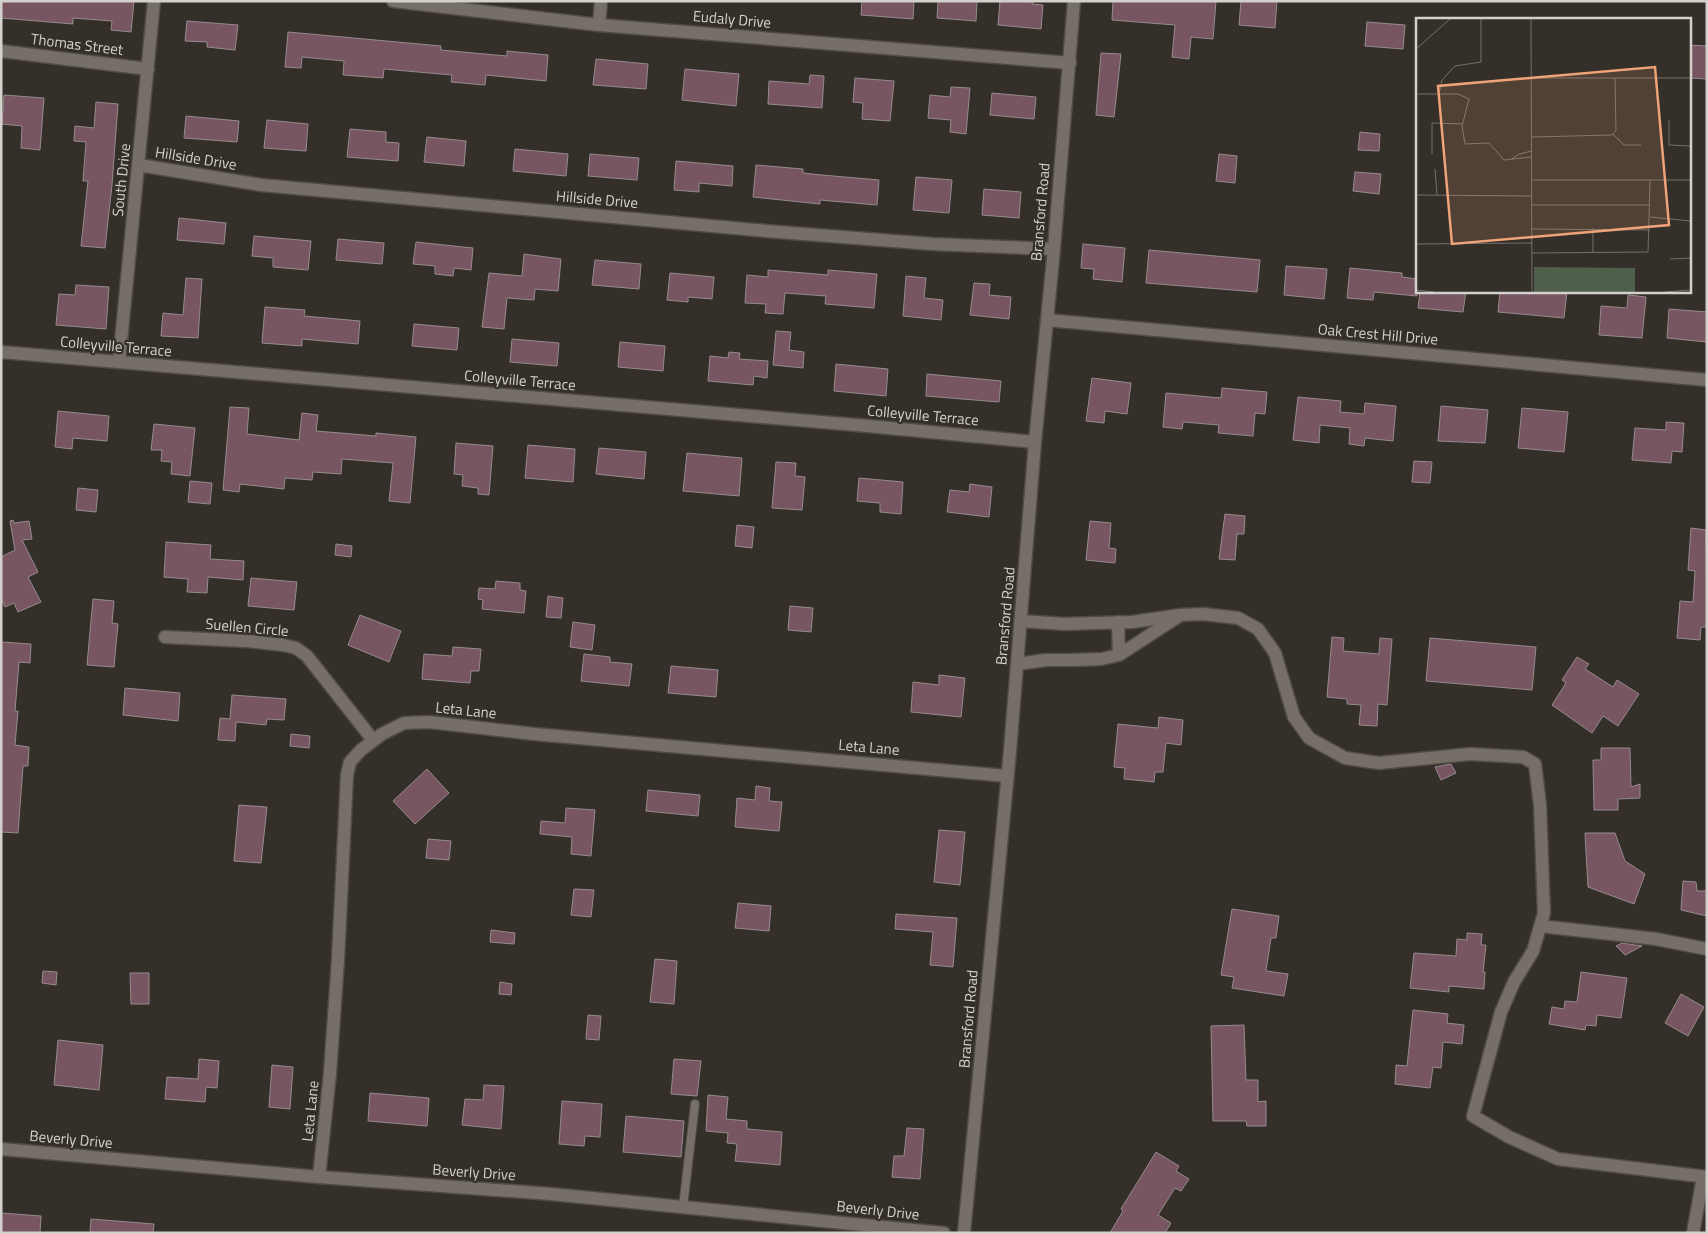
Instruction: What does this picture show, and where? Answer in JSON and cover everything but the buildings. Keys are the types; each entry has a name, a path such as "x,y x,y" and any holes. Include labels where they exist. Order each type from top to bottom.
{"street":[{"name":"South Drive","path":"119,362 154,1"},
{"name":"Eudaly Drive","path":"393,1 598,25 1070,63"},
{"path":"598,25 601,1"},
{"name":"Bransford Road","path":"964,1233 1021,621 1074,1"},
{"name":"Thomas Street","path":"1,51 148,69"},
{"name":"Hillside Drive","path":"139,165 261,185 766,231 932,244 1054,249"},
{"name":"Oak Crest Hill Drive","path":"1047,320 1707,380"},
{"name":"Colleyville Terrace","path":"1,352 1035,442"},
{"path":"1021,621 1064,624 1118,622 1203,614 1238,618 1258,630 1275,653 1294,717 1309,738 1345,758 1379,763 1470,754 1523,757 1534,764 1540,805 1544,913 1533,951 1514,982 1501,1012 1473,1116 1509,1137 1558,1159 1705,1177 1693,1233"},
{"path":"1017,664 1046,660 1101,659 1119,655 1181,615"},
{"path":"1118,622 1119,655"},
{"name":"Suellen Circle","path":"165,637 247,641 296,648 307,656 373,740"},
{"name":"Leta Lane","path":"319,1177 330,1073 338,960 347,776 350,762 361,750 382,734 404,723 429,722 534,734 1007,776"},
{"path":"1540,926 1656,939 1707,949"},
{"name":"Beverly Drive","path":"1,1149 319,1177 551,1194 944,1233"}],"lane":[{"path":"682,1207 695,1104"}]}
